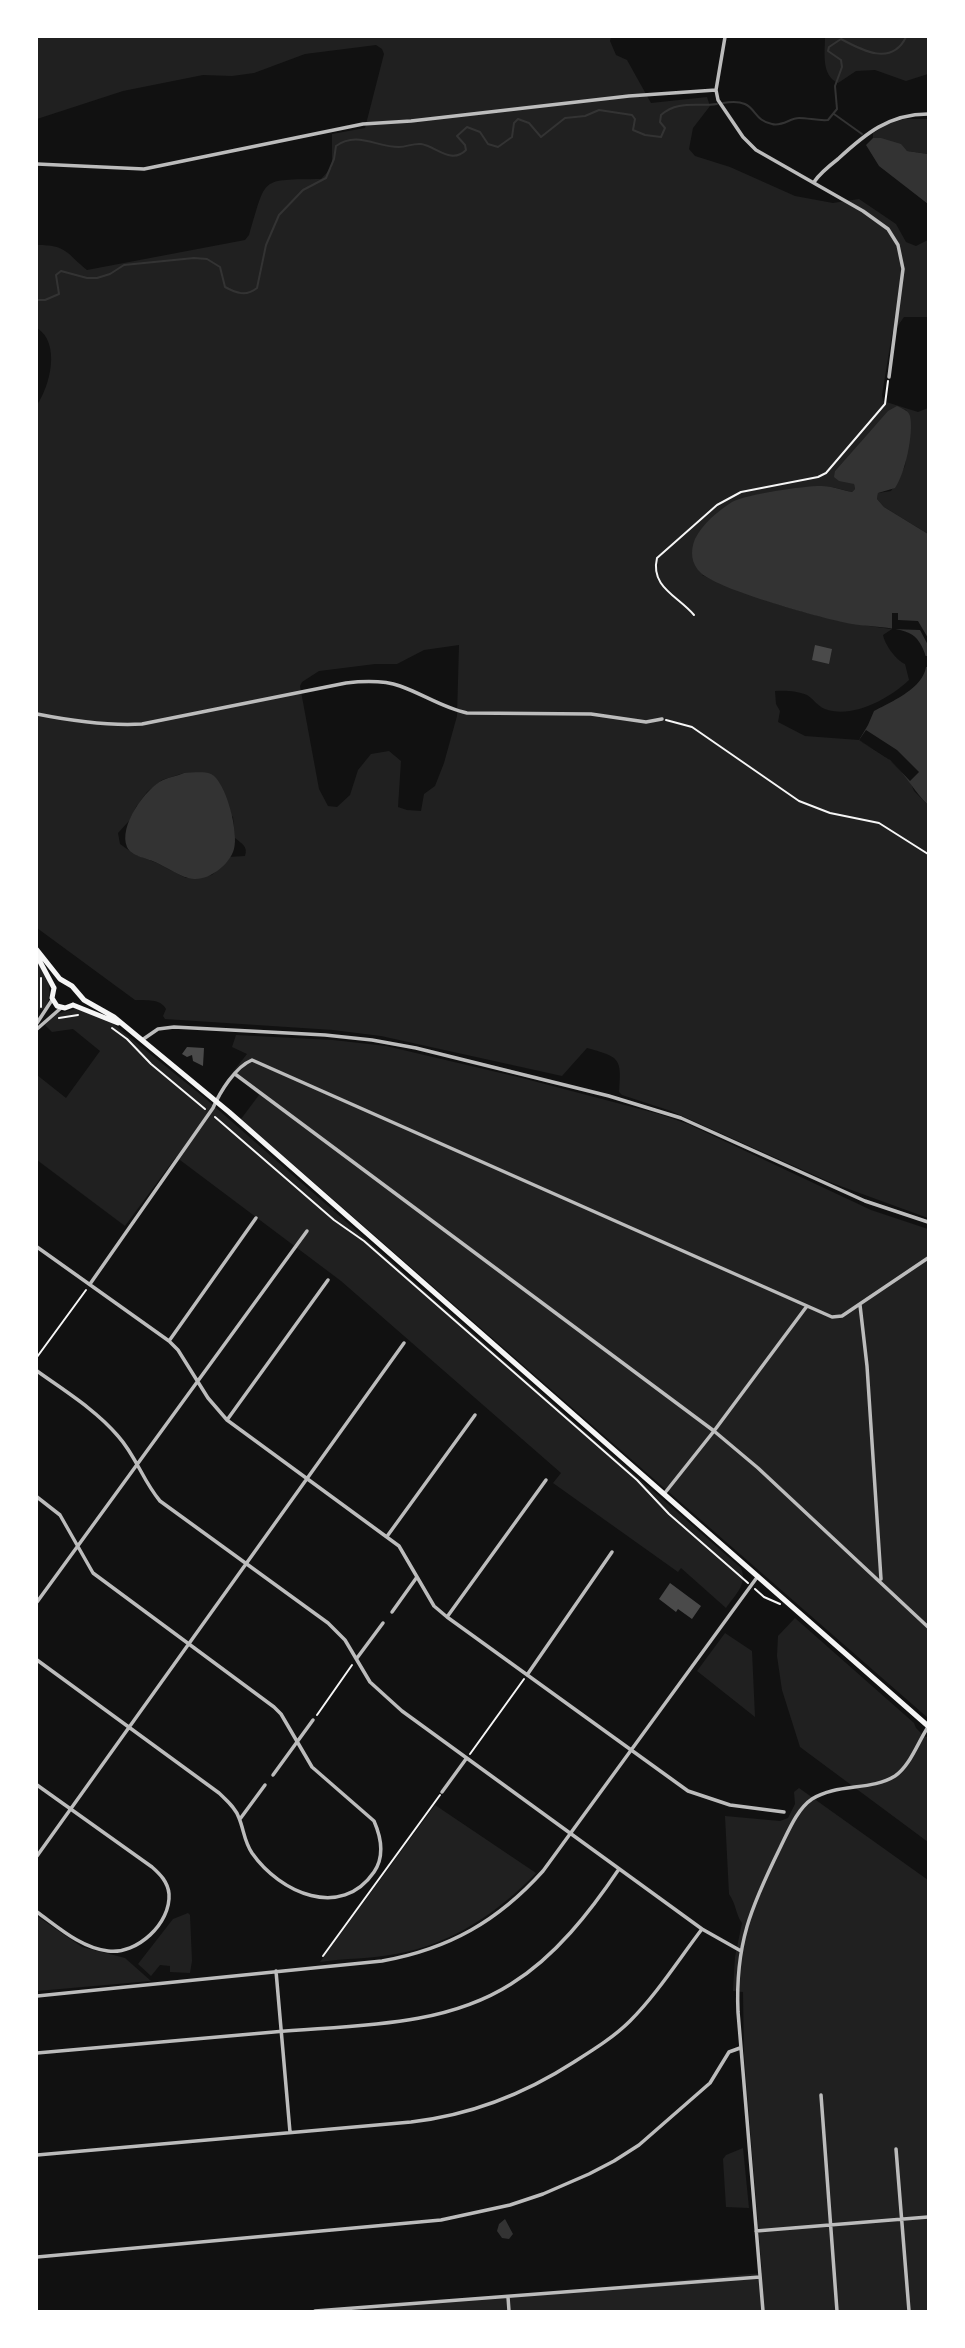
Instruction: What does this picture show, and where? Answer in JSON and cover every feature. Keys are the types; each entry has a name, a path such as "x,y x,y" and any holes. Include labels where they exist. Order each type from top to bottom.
{"main road":[{"path":"37,950 66,984 72,986 76,994 114,1017 216,1102 928,1727"},
{"path":"37,956 54,988 52,998 61,1008 73,1005 123,1025"},
{"path":"54,988 66,984"},
{"path":"73,1005 76,994"}],"street":[{"path":"725,37 716,90 718,100 743,137 756,150 863,211 888,229 898,245 903,269 889,377"},
{"path":"37,164 144,169 363,124 629,96 716,90"},
{"path":"814,182 874,128 895,118 928,114"},
{"path":"37,714 91,723 142,724 346,683 371,681 398,685 453,710 467,713 591,714 646,722 662,719"},
{"path":"37,1023 52,998"},
{"path":"37,1029 61,1008"},
{"path":"142,1040 158,1029 174,1027 348,1036 427,1051 620,1099 681,1118 865,1201 928,1222"},
{"path":"90,1284 235,1074 247,1062 257,1060 836,1318 928,1258"},
{"path":"235,1074 714,1431 758,1468 928,1627"},
{"path":"169,1341 256,1219"},
{"path":"37,1602 307,1231"},
{"path":"37,1247 169,1341 178,1350 216,1409 227,1420 388,1536 399,1546 434,1606 447,1617 658,1771 699,1796 730,1805 784,1812"},
{"path":"227,1420 328,1280"},
{"path":"860,1304 867,1366 881,1582"},
{"path":"664,1494 807,1306"},
{"path":"37,1856 404,1343"},
{"path":"37,1371 93,1412 119,1437 160,1501 328,1623 345,1640 370,1682 384,1696 618,1869 702,1929 741,1951"},
{"path":"388,1536 475,1415"},
{"path":"447,1617 546,1480"},
{"path":"37,1497 60,1515 93,1573 281,1714 319,1775 374,1821 382,1852 371,1877 362,1886 345,1895 323,1899 311,1896 277,1877 253,1854 241,1830 240,1819 219,1793 37,1660"},
{"path":"527,1675 612,1552"},
{"path":"37,1996 382,1961 450,1943 486,1922 543,1871 758,1576"},
{"path":"392,1612 418,1577"},
{"path":"357,1659 383,1623"},
{"path":"273,1775 313,1720"},
{"path":"763,2311 737,1995 747,1920 797,1815 811,1799 895,1776 907,1763 928,1727"},
{"path":"442,1792 466,1759"},
{"path":"37,1785 161,1875 169,1891 166,1910 155,1929 130,1949 115,1951 86,1944 37,1912"},
{"path":"240,1819 265,1785"},
{"path":"37,2053 401,2021 460,2008 509,1985 543,1960 584,1915 618,1869"},
{"path":"37,2155 434,2119 474,2111 547,2080 629,2022 702,1929"},
{"path":"276,1971 289,2132"},
{"path":"37,2257 441,2220 510,2205 589,2175 639,2145 710,2083 729,2052 740,2048"},
{"path":"821,2095 837,2311"},
{"path":"896,2149 909,2311"},
{"path":"755,2231 928,2217"},
{"path":"315,2311 760,2277"},
{"path":"508,2297 509,2311"}],"path":[{"path":"694,615 683,602 661,586 656,577 657,558 717,506 741,492 818,477 826,473 886,404 889,377"},
{"path":"662,719 692,727 799,801 830,813 879,823 928,854"},
{"path":"38,972 41,980 40,1003 46,1012"},
{"path":"50,1016 55,1018 83,1015"},
{"path":"112,1028 334,1220 364,1241 637,1480 669,1514 751,1586 765,1597 783,1605"},
{"path":"37,1357 90,1284"},
{"path":"313,1720 357,1659"},
{"path":"466,1759 527,1675"},
{"path":"323,1956 442,1792"}],"shaded area":[{"path":"37,37 611,37 616,55 627,60 651,103 707,97 710,106 693,128 689,149 695,156 730,167 795,196 833,203 859,199 896,224 906,242 916,246 928,240 928,317 904,317 892,334 882,395 883,401 918,412 928,408 928,534 884,507 877,499 878,493 891,491 905,466 910,418 906,410 897,407 875,426 835,471 854,484 855,489 852,492 832,487 702,575 795,610 892,629 883,635 884,639 888,648 905,664 909,680 881,700 858,709 836,711 822,708 804,694 775,691 776,704 780,711 778,722 805,736 859,740 890,760 928,805 928,1218 832,1183 671,1111 622,1095 619,1092 619,1065 612,1057 598,1051 587,1048 562,1076 381,1036 333,1030 165,1019 163,1016 166,1009 163,1005 135,1000 37,928 37,405 46,387 51,354 49,344 37,328 37,245 60,248 87,270 245,240 268,185 286,180 321,179 332,167 332,134 365,128 384,54 376,45 305,54 254,73 232,76 203,75 123,91 37,119","holes":["459,645 457,716 444,763 435,786 424,794 421,811 398,807 401,761 389,751 371,754 358,770 350,795 337,807 328,806 319,789 300,686 302,682 319,671 397,664 424,650","184,773 233,817 235,838 246,850 245,856 229,857 212,875 186,878 134,854 120,844 118,833 147,792 162,780"]},
{"path":"825,37 928,37 928,74 906,81 875,70 856,71 838,83 826,69"},
{"path":"904,119 928,119 928,154 907,151 889,141 873,138 873,133"},
{"path":"873,138 901,144 907,151 928,154 928,204 879,166 866,145"},
{"path":"897,406 907,411 910,416 908,453 895,488 878,493 877,499 884,507 928,534 928,805 892,762 859,740 874,711 907,692 923,675 925,653 917,639 897,629 838,621 749,595 701,573 692,557 693,544 702,528 716,514 739,499 813,486 852,492 855,489 854,484 839,481 834,477 835,471 888,411"},
{"path":"184,773 208,773 216,779 222,786 230,808 235,832 232,855 213,874 200,879 184,877 135,855 127,847 125,838 135,809 149,791 163,780"},
{"path":"37,962 45,973 50,991 45,1009 37,1010"},
{"path":"75,1009 111,1022 206,1099 741,1568 742,1584 726,1608 681,1568 678,1572 553,1483 561,1473 341,1281 176,1157 125,1226 37,1160 37,1075 66,1098 100,1051 73,1029 52,1032 45,1025 53,1015"},
{"path":"236,1035 333,1040 386,1046 659,1114 688,1124 871,1210 928,1229 928,1718 241,1119 259,1095 232,1073 247,1054 232,1047"},
{"path":"795,1618 928,1737 928,1842 800,1747 782,1690 777,1656 778,1636"},
{"path":"725,1633 752,1651 755,1717 697,1671"},
{"path":"799,1788 928,1880 928,2311 338,2311 762,2273 744,2055 743,1992 733,1991 735,1957 742,1923 729,1894 725,1816 780,1821 788,1818 795,1804 794,1792"},
{"path":"435,1805 536,1873 490,1913 435,1943 387,1956 320,1962"},
{"path":"188,1913 192,1961 190,1973 170,1972 170,1966 160,1965 151,1976 138,1964 173,1919"},
{"path":"37,1916 82,1947 125,1958 151,1981 37,1991"},
{"path":"743,2148 749,2208 726,2207 723,2159"},
{"path":"505,2219 513,2234 509,2239 502,2238 497,2231 499,2224"}],"pier":[{"path":"892,613 898,613 898,620 918,621 928,638 928,645 920,630 892,629"},
{"path":"866,730 897,750 919,772 910,781 890,760 859,740"}],"building":[{"path":"815,645 832,649 829,664 812,660"},
{"path":"187,1047 204,1048 203,1066 193,1061 192,1055 187,1057 182,1054"},
{"path":"670,1583 701,1606 692,1619 678,1609 676,1612 659,1599"}],"waterway":[{"path":"723,103 743,103 765,122 776,125 799,118 828,120 837,109 835,86 842,67 841,60 828,51 829,47 841,39 858,48 885,54 900,46 906,37"},
{"path":"37,300 45,300 59,294 56,275 61,271 97,278 124,265 194,258 207,259 220,267 225,287 241,293 253,291 257,288 266,245 279,215 303,190 326,178 336,146 344,142 359,140 399,147 421,144 455,156 466,150 457,136 467,127 480,132 488,144 498,147 512,137 514,123 518,119 529,123 541,137 565,118 585,116 599,110 632,115 635,119 633,130 661,137 665,128 660,122 661,115 667,110 681,106 717,104"},
{"path":"834,114 862,134"}]}
